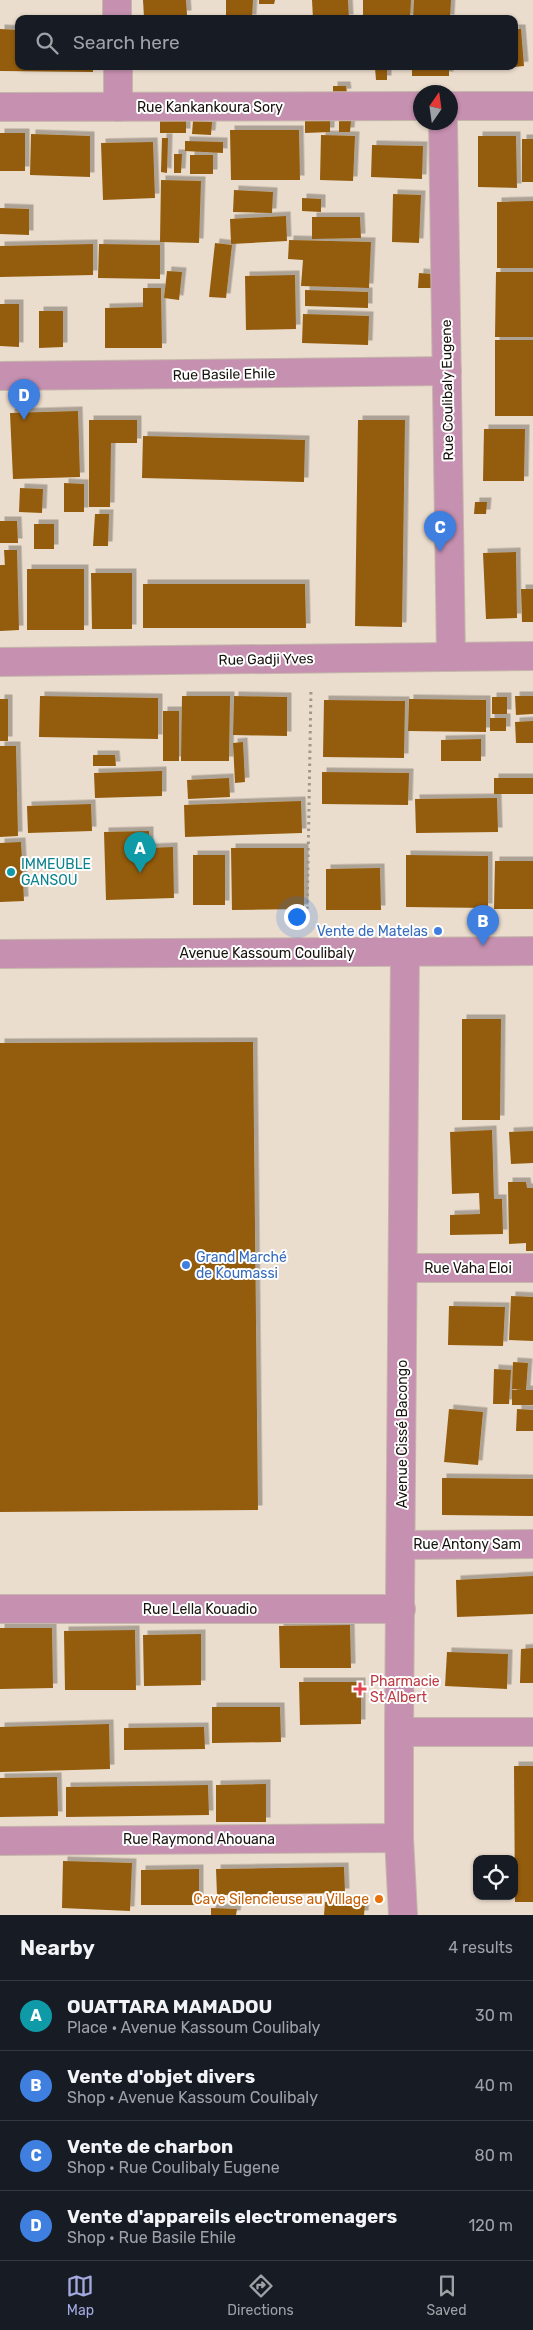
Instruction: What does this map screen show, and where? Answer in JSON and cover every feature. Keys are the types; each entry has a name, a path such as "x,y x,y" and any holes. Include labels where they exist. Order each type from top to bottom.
{"street":[{"path":"117,0 117,15"},
{"path":"118,70 118,107"},
{"name":"Rue Kankankoura Sory","path":"0,107 413,106"},
{"path":"458,106 533,106"},
{"name":"Rue Coulibaly Eugene","path":"443,130 451,657"},
{"name":"Rue Basile Ehile","path":"0,376 447,371"},
{"name":"Rue Gadji Yves","path":"0,662 533,656"},
{"name":"Avenue Cissé Bacongo","path":"403,1915 399,1838 399,1732 404,952"},
{"name":"Avenue Kassoum Coulibaly","path":"0,954 533,952"},
{"name":"Rue Vaha Eloi","path":"403,1268 533,1268"},
{"name":"Rue Antony Sam","path":"401,1544 533,1544"},
{"name":"Rue Lella Kouadio","path":"0,1609 401,1609"},
{"path":"399,1732 533,1732"},
{"name":"Rue Raymond Ahouana","path":"0,1841 399,1838"}],"path":[{"path":"306,953 311,658"}],"building":[{"path":"143,0 186,0 187,15 144,15"},
{"path":"226,0 253,0 252,15 226,15"},
{"path":"259,0 275,0 274,4 259,4"},
{"path":"312,0 348,0 349,15 313,15"},
{"path":"363,0 411,0 410,15 363,15"},
{"path":"414,0 451,0 450,15 413,15"},
{"path":"0,29 15,30 15,70 93,70 93,72 0,71"},
{"path":"518,29 521,29 524,66 518,67"},
{"path":"375,70 387,70 387,80 376,80"},
{"path":"412,70 449,70 449,76 412,76"},
{"path":"333,86 346,86 347,93 333,94"},
{"path":"160,114 186,115 186,133 160,133"},
{"path":"305,118 330,118 330,132 305,133"},
{"path":"193,121 212,122 211,135 192,134"},
{"path":"339,121 351,121 350,132 339,132"},
{"path":"230,130 299,130 300,180 231,180"},
{"path":"0,133 25,133 25,171 0,171"},
{"path":"31,134 90,136 90,177 30,175"},
{"path":"321,135 355,136 353,181 320,180"},
{"path":"478,136 516,136 517,188 478,187"},
{"path":"162,138 168,138 167,173 161,172"},
{"path":"522,139 533,139 533,182 522,182"},
{"path":"185,141 223,142 223,153 185,151"},
{"path":"153,142 155,198 103,200 101,143"},
{"path":"372,145 423,146 422,179 371,177"},
{"path":"174,154 182,154 181,173 174,173"},
{"path":"190,155 213,155 213,174 190,174"},
{"path":"161,180 201,181 199,243 160,242"},
{"path":"234,190 273,192 272,213 233,212"},
{"path":"393,194 421,195 419,243 392,242"},
{"path":"302,198 321,199 321,212 302,211"},
{"path":"533,201 533,268 497,268 497,202"},
{"path":"0,208 29,209 29,235 0,234"},
{"path":"286,216 287,241 231,244 230,219"},
{"path":"312,217 360,217 361,238 312,239"},
{"path":"289,240 371,242 369,288 301,286 303,260 288,259"},
{"path":"215,243 232,245 226,298 209,297"},
{"path":"93,244 93,275 0,277 0,246"},
{"path":"99,244 160,245 160,279 98,278"},
{"path":"167,271 182,272 179,300 164,298"},
{"path":"496,272 533,272 533,337 495,337"},
{"path":"419,273 431,274 431,288 418,288"},
{"path":"295,275 296,329 246,330 245,276"},
{"path":"143,288 161,288 162,348 105,348 105,308 143,307"},
{"path":"305,290 368,292 368,308 305,306"},
{"path":"0,304 19,304 19,347 0,346"},
{"path":"39,311 63,311 63,347 39,348"},
{"path":"303,314 369,316 368,345 302,343"},
{"path":"495,340 533,340 533,416 495,416"},
{"path":"78,411 80,477 13,479 10,413"},
{"path":"89,420 137,420 137,443 111,443 110,507 89,507"},
{"path":"358,420 405,420 402,627 355,626"},
{"path":"484,429 525,429 524,481 483,481"},
{"path":"143,436 305,440 304,482 142,478"},
{"path":"64,483 84,484 84,512 64,512"},
{"path":"20,488 43,489 42,513 19,512"},
{"path":"475,502 487,502 486,514 474,514"},
{"path":"95,514 109,514 108,546 93,546"},
{"path":"0,521 17,521 18,543 0,543"},
{"path":"34,524 54,524 54,549 34,549"},
{"path":"4,550 17,550 19,630 0,631 0,565 5,565"},
{"path":"516,552 517,618 486,619 483,553"},
{"path":"27,569 84,569 84,630 27,630"},
{"path":"91,573 132,573 132,629 92,629"},
{"path":"143,584 305,584 306,628 143,628"},
{"path":"521,589 533,589 533,622 522,622"},
{"path":"40,696 158,698 158,739 39,737"},
{"path":"182,696 230,696 229,761 181,761"},
{"path":"234,696 287,697 287,736 233,735"},
{"path":"515,696 533,696 533,714 516,715"},
{"path":"492,697 507,697 507,714 492,714"},
{"path":"0,699 8,699 8,741 0,741"},
{"path":"409,699 486,700 486,732 408,731"},
{"path":"324,700 405,701 404,758 323,757"},
{"path":"163,711 179,711 179,761 163,761"},
{"path":"490,718 506,718 506,731 490,731"},
{"path":"533,721 533,743 516,743 515,722"},
{"path":"481,739 481,761 441,761 441,740"},
{"path":"243,742 245,782 235,783 233,743"},
{"path":"0,746 16,746 18,836 0,837"},
{"path":"93,755 115,755 116,766 93,766"},
{"path":"162,771 162,796 95,798 94,773"},
{"path":"322,772 409,773 408,805 322,804"},
{"path":"229,778 230,797 188,799 187,780"},
{"path":"494,778 533,778 533,794 494,794"},
{"path":"497,798 498,832 416,833 415,799"},
{"path":"301,801 302,833 185,837 184,805"},
{"path":"91,804 92,831 28,833 27,806"},
{"path":"149,831 149,848 173,847 174,898 106,900 104,832"},
{"name":"IMMEUBLE GANSOU","path":"21,842 24,901 0,902 0,843"},
{"path":"231,848 304,848 304,909 232,910"},
{"path":"193,855 225,855 225,905 193,905"},
{"path":"406,855 488,856 488,908 406,907"},
{"path":"495,861 533,861 533,909 494,909"},
{"path":"380,868 381,910 326,910 326,869"},
{"path":"462,1019 501,1019 500,1120 462,1120"},
{"name":"Grand Marché de Koumassi","path":"253,1042 258,1510 0,1512 0,1043"},
{"path":"492,1130 494,1199 502,1199 503,1234 450,1235 450,1215 480,1214 479,1193 452,1194 450,1132"},
{"path":"533,1131 533,1163 511,1164 509,1132"},
{"path":"508,1182 526,1182 527,1188 533,1188 533,1251 526,1251 526,1243 509,1244"},
{"path":"511,1296 533,1297 533,1341 509,1340"},
{"path":"449,1306 505,1307 503,1346 448,1345"},
{"path":"513,1362 528,1363 526,1390 533,1390 533,1405 512,1405 512,1390 522,1390 512,1389"},
{"path":"494,1369 511,1370 509,1404 493,1404"},
{"path":"449,1409 483,1412 478,1465 444,1462"},
{"path":"517,1409 533,1410 533,1431 516,1431"},
{"path":"442,1478 533,1479 533,1516 442,1515"},
{"path":"533,1576 533,1614 457,1617 456,1580"},
{"path":"350,1625 351,1668 280,1668 279,1626"},
{"path":"0,1628 52,1628 53,1688 0,1689"},
{"path":"135,1630 136,1690 65,1690 64,1631"},
{"path":"201,1634 201,1685 144,1686 143,1635"},
{"path":"533,1648 533,1683 520,1683 521,1649"},
{"path":"447,1652 508,1654 507,1689 445,1686"},
{"path":"299,1682 361,1682 361,1724 300,1725"},
{"path":"212,1707 280,1707 281,1742 212,1743"},
{"path":"109,1724 110,1769 0,1772 0,1727"},
{"path":"204,1727 205,1749 124,1750 124,1728"},
{"path":"514,1766 533,1766 533,1902 515,1902 515,1900 518,1900 518,1855 515,1855"},
{"path":"57,1777 58,1816 0,1817 0,1778"},
{"path":"266,1784 266,1822 216,1822 216,1785"},
{"path":"208,1785 209,1815 66,1817 66,1787"},
{"path":"63,1861 132,1863 130,1911 62,1908"},
{"path":"344,1867 345,1893 217,1895 216,1869"},
{"path":"199,1869 199,1905 141,1905 141,1870"},
{"path":"325,1902 365,1904 364,1915 324,1915"},
{"path":"211,1908 237,1909 236,1915 211,1915"}],"place":[{"name":"Vente d'appareils electromenagers","path":"24,420"},
{"name":"Vente de charbon","path":"440,552"},
{"name":"IMMEUBLE GANSOU","path":"11,872"},
{"name":"OUATTARA MAMADOU","path":"140,873"},
{"name":"Vente de Matelas","path":"438,931"},
{"name":"Vente d'objet divers","path":"483,946"},
{"name":"Grand Marché de Koumassi","path":"186,1265"},
{"name":"Pharmacie St Albert","path":"360,1689"},
{"name":"Cave Silencieuse au Village","path":"379,1899"}]}
